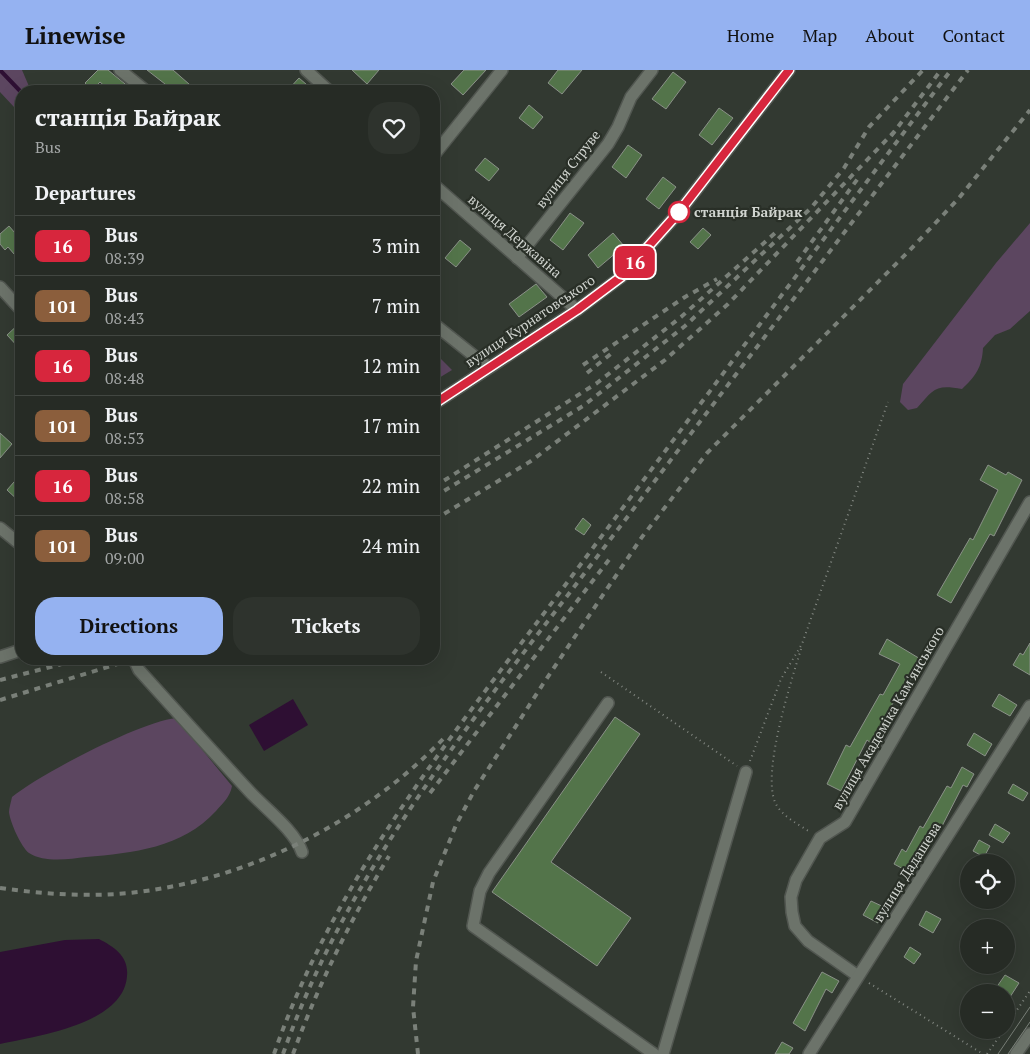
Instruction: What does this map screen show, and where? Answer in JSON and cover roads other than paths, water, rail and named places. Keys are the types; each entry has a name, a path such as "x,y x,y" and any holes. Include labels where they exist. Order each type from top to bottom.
{"street":[{"path":"120,70 139,85"},
{"path":"306,70 322,85"},
{"path":"440,148 502,70"},
{"name":"вулиця Струве","path":"517,258 608,144 618,128 631,97 652,70"},
{"name":"вулиця Курнатовського","path":"440,400 577,310 621,277 652,244 789,70"},
{"name":"вулиця Державіна","path":"440,190 577,310"},
{"path":"0,287 15,303"},
{"path":"440,329 488,367"},
{"name":"вулиця Академіка Кам'янського","path":"858,976 808,941 795,926 791,897 796,880 820,838 845,822 1030,502"},
{"path":"0,528 15,540"},
{"path":"0,657 15,652"},
{"path":"137,665 139,670 229,770 282,826 294,835 302,852"},
{"path":"608,703 490,873 480,892 473,926 654,1054"},
{"name":"вулиця Дадашева","path":"810,1054 1030,706"},
{"path":"662,1054 746,772"},
{"path":"1016,1054 1030,1034"}],"waterway":[{"path":"0,70 15,86"}],"tram line":[{"path":"998,1054 1030,1007"},
{"path":"1008,1054 1030,1022"}],"railway":[{"path":"440,493 583,406 685,326 811,208 844,168 869,127 923,70"},
{"path":"891,136 941,70"},
{"path":"274,1054 300,988 331,924 366,863 404,804 487,689 951,70"},
{"path":"283,1054 310,987 341,923 377,861 416,800 500,684 968,70"},
{"path":"418,1054 413,1007 416,961 433,882 456,825 474,791 543,684 642,537 707,453 909,251 959,198 1030,110"},
{"path":"440,516 531,461 665,360 728,304 895,131"},
{"path":"797,262 859,177"},
{"path":"440,483 597,383 681,317 775,233"},
{"path":"583,365 685,297 717,279"},
{"path":"587,373 612,353"},
{"path":"430,793 611,557"},
{"path":"0,680 58,665"},
{"path":"0,700 114,665"},
{"path":"0,888 32,892 97,895 129,893 173,886 216,876 300,843 339,821 376,797 411,769 443,739"},
{"path":"293,1054 313,1003 336,953 361,904 389,856"}],"place":[{"name":"станція Байрак","path":"679,212"}]}
